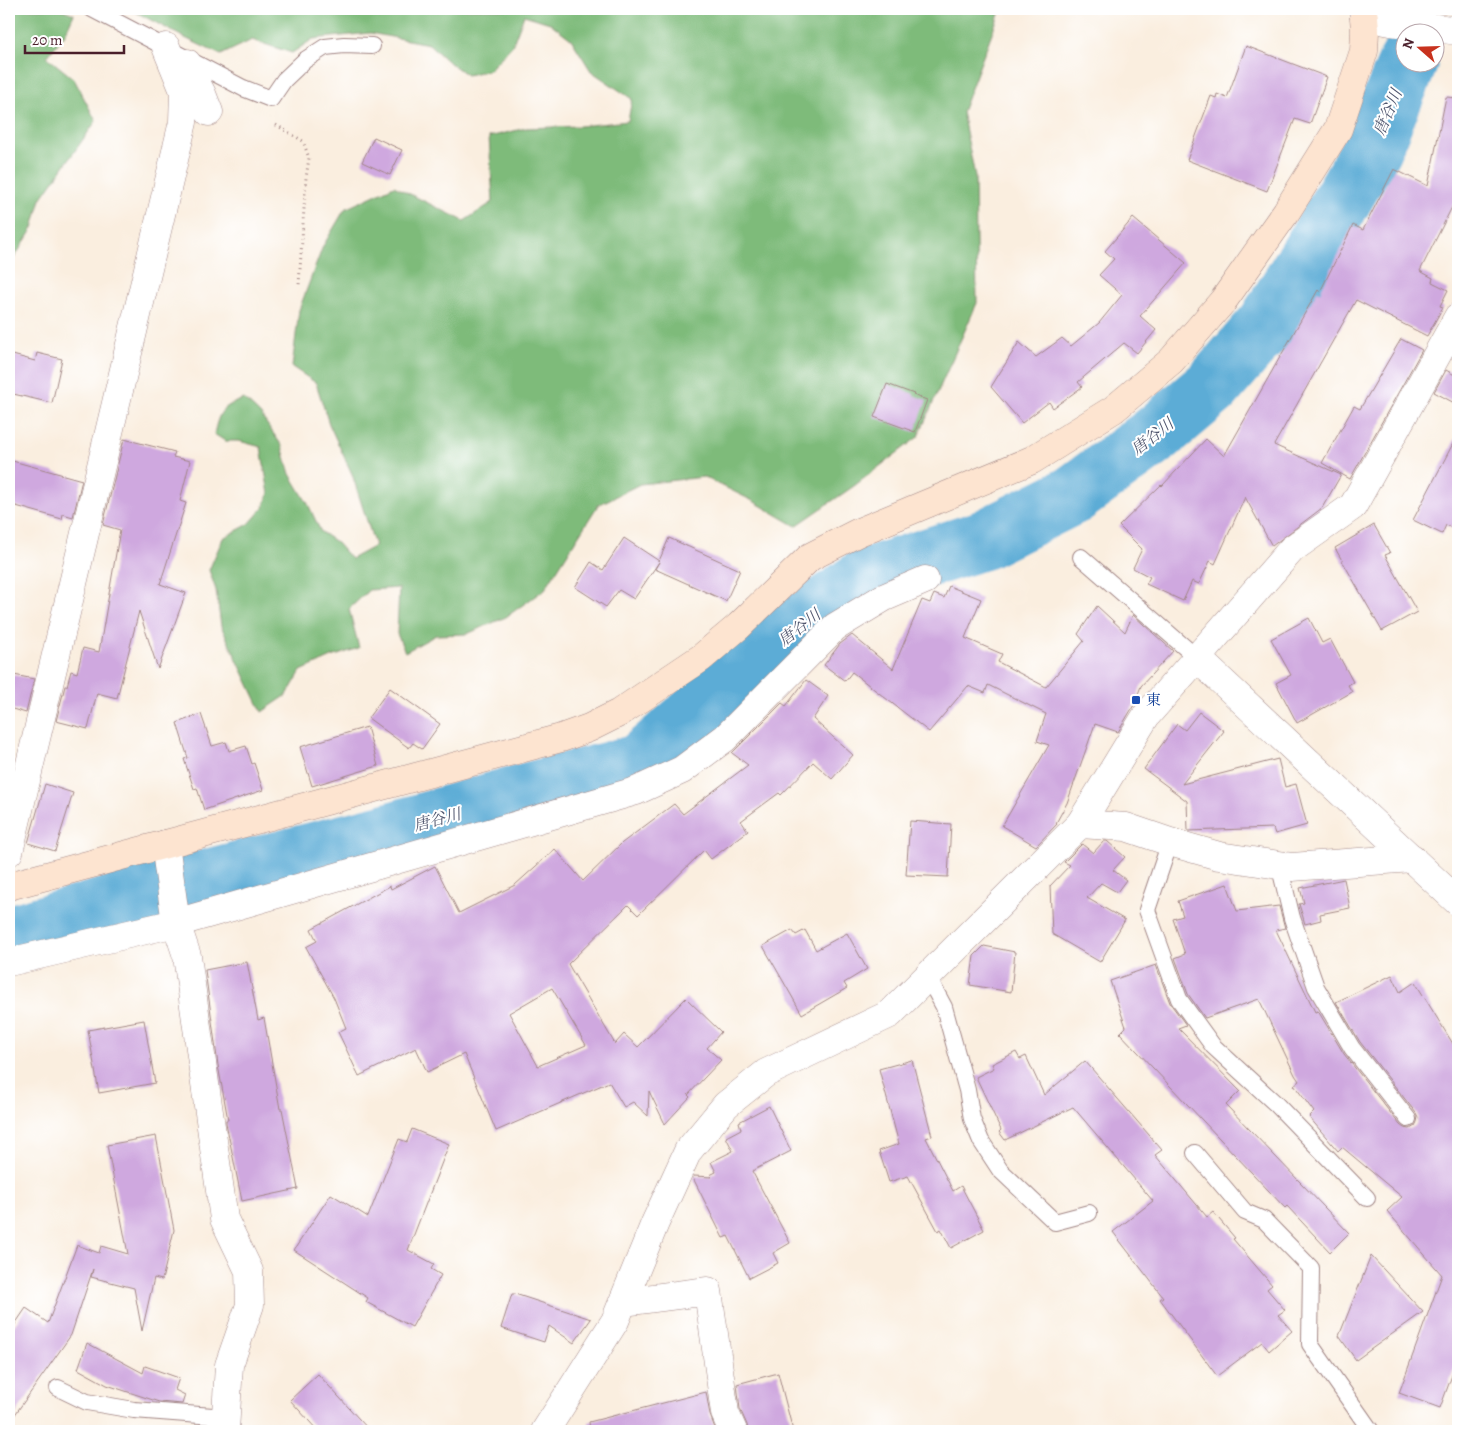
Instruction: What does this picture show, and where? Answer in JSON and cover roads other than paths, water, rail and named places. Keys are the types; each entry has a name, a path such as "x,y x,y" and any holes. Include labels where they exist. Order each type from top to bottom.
{"street":[{"path":"11,877 165,844 552,741 589,728 619,712 701,658 739,626 810,557 859,532 1032,460 1114,409 1172,361 1223,301 1286,212 1338,129 1364,51 1365,31 1363,13 1391,22 1451,30"},
{"path":"176,52 190,71 209,112"},
{"path":"9,852 183,122 184,91 176,52"},
{"path":"545,1431 615,1321 655,1223 688,1151 726,1105 766,1074 890,1014 1080,824 1146,716 1292,549 1353,506 1448,360 1458,317"},
{"path":"9,962 176,923 636,791 682,770 725,738 835,627 883,598 925,580"},
{"path":"1197,658 1458,902"},
{"path":"1080,824 1126,827 1219,856 1292,867 1420,866 1458,874"},
{"path":"165,844 176,923 187,956 224,1219 249,1271 250,1305 229,1364 225,1424"},
{"path":"623,1302 708,1290 725,1413 733,1431"}],"lane":[{"path":"92,9 243,88 271,99 291,73 305,60 325,47 344,45 372,46"},
{"path":"1081,556 1197,658"},
{"path":"1170,842 1147,910 1179,999 1212,1046 1275,1103 1367,1198"},
{"path":"1279,864 1292,918 1316,987 1352,1048 1408,1120"},
{"path":"928,977 944,1007 967,1090 972,1119 981,1141 1000,1170 1055,1222 1089,1213"},
{"path":"1195,1153 1245,1212 1264,1220 1311,1268 1310,1344 1371,1431"},
{"path":"58,1388 88,1402 225,1424"}],"waterway":[{"name":"唐谷川","path":"9,935 176,887 384,834 513,796 638,764 801,624 865,578 983,540 1073,495 1154,436 1212,387 1267,324 1372,148 1404,72"}],"place":[{"name":"東","path":"1136,700"}]}
